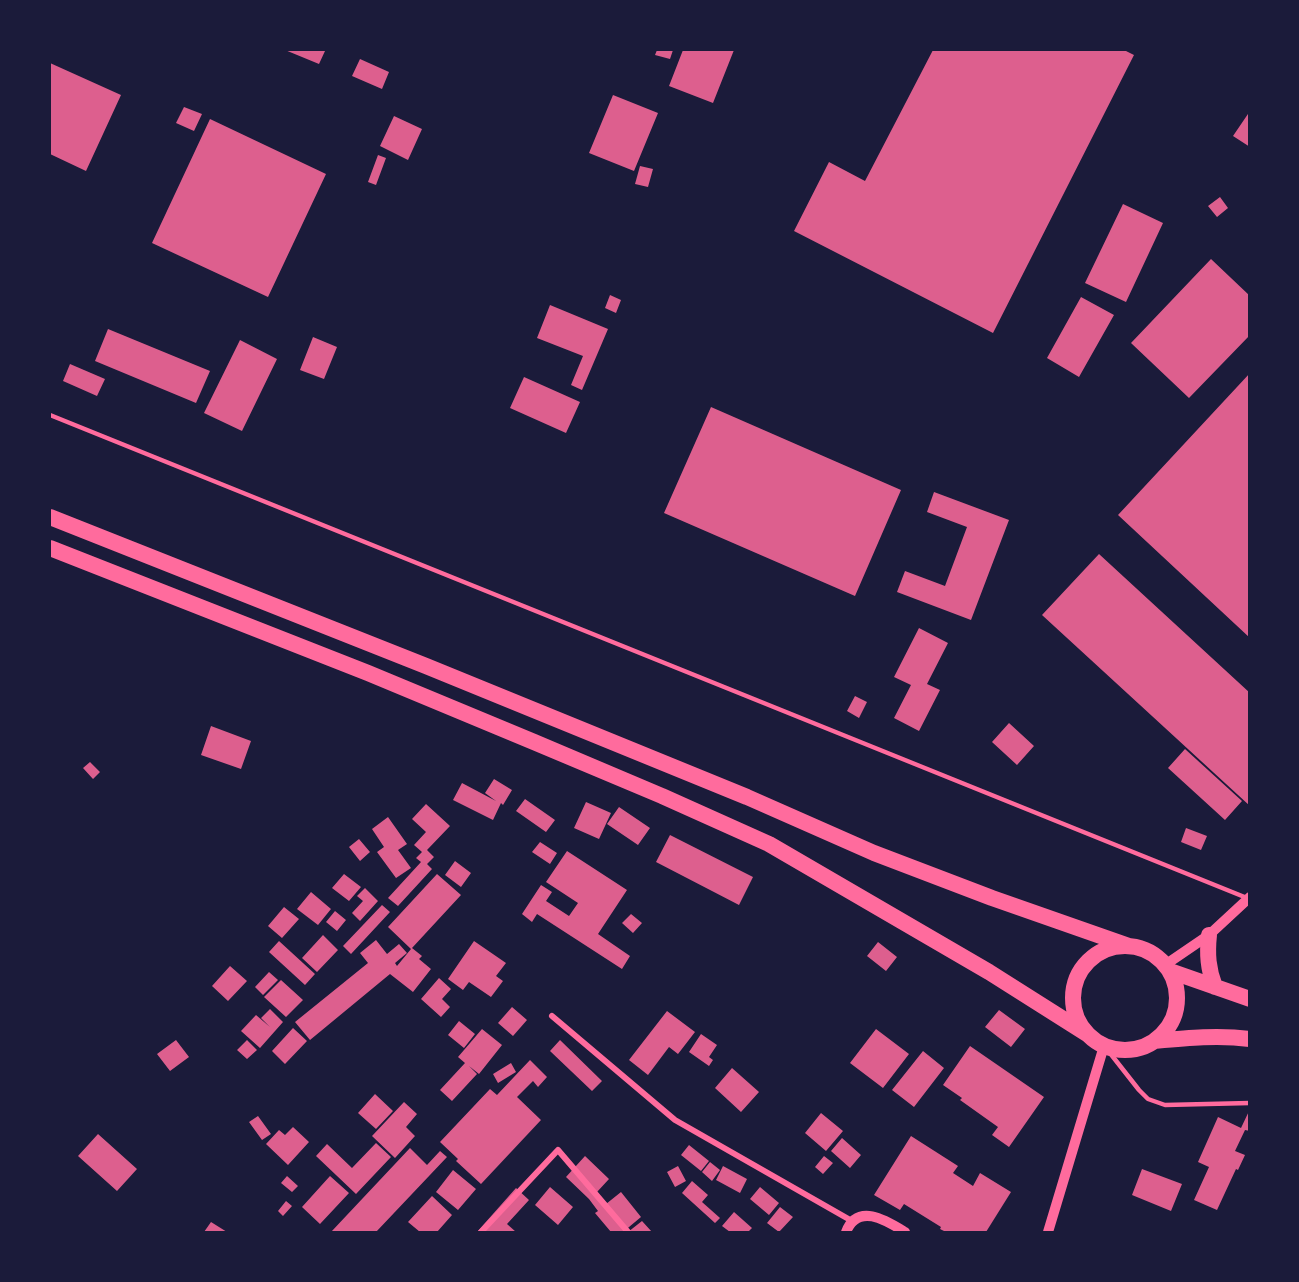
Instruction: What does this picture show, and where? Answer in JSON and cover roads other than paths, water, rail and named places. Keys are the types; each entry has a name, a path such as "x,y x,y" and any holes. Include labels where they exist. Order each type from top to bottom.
{"highway":[{"path":"50,518 437,670 747,797 874,853 992,898 1142,949 1155,956 1168,968 1250,999"},
{"path":"50,548 368,673 662,796 769,844 989,972 1104,1046 1121,1050 1139,1049 1155,1041 1168,1027 1176,1009 1176,989 1168,968"},
{"path":"1209,935 1208,962 1215,987"},
{"path":"1087,1034 1076,1017 1073,996 1078,976 1090,960 1108,949 1129,946"},
{"path":"1155,1041 1210,1036 1250,1039"}],"street":[{"path":"1168,968 1209,935 1249,898"},
{"path":"552,1016 675,1120 852,1221"},
{"path":"1048,1233 1104,1046"},
{"path":"481,1233 558,1150 628,1233"},
{"path":"846,1233 852,1221 864,1216 876,1216 905,1233"}],"lane":[{"path":"50,415 1249,898"},
{"path":"1104,1046 1148,1099 1164,1105 1250,1103"}]}
